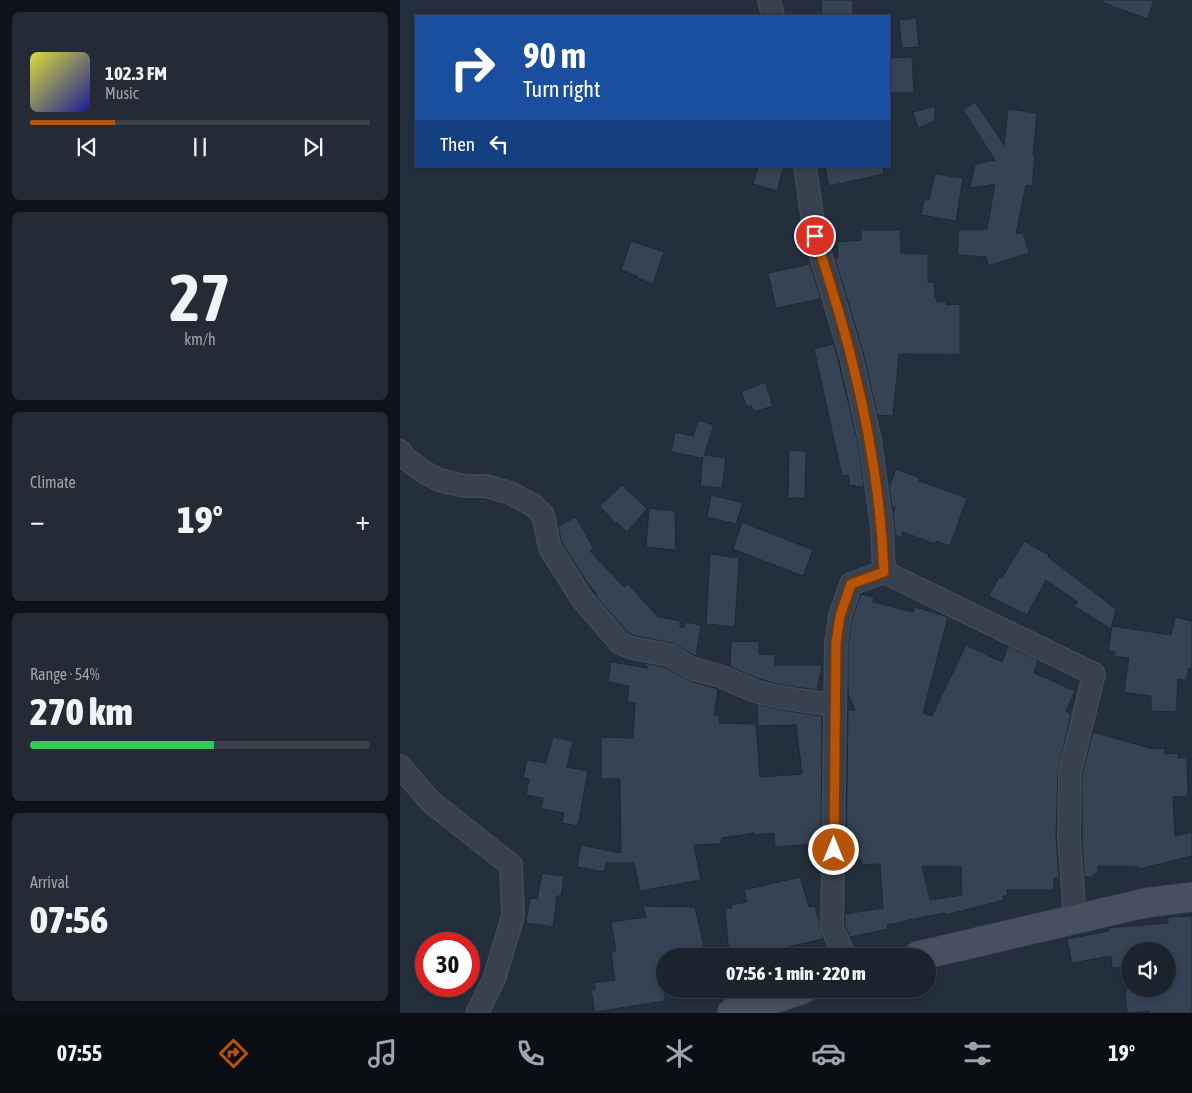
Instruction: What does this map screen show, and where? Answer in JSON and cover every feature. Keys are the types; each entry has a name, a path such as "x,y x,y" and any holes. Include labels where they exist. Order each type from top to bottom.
{"main road":[{"path":"936,952 1146,903 1192,897"},
{"path":"732,1013 776,998"}],"street":[{"path":"770,0 773,15"},
{"path":"805,167 815,236 851,356 870,440 882,527 884,572"},
{"path":"400,451 404,457 424,472 439,480 465,486 486,486 510,493 533,505 543,515 550,548 583,600 620,643 632,648 668,655 693,669 720,676 755,691 778,697 834,705"},
{"path":"841,948 832,928 834,705 838,625 851,584 884,572 1094,674 1070,772 1068,837 1075,920"},
{"path":"400,766 432,802 511,865 513,916 494,979 477,1013"}],"building":[{"path":"821,0 853,0 853,15 822,15"},
{"path":"1102,0 1154,0 1147,19 1102,2"},
{"path":"916,18 919,47 902,48 899,20"},
{"path":"912,57 914,93 890,93 890,58"},
{"path":"975,102 1004,145 1008,109 1037,113 1032,186 1026,185 1016,234 1023,233 1029,253 988,266 986,257 958,255 958,230 987,229 995,184 970,188 975,164 995,160 963,110"},
{"path":"935,106 935,121 918,128 913,112"},
{"path":"758,167 784,167 777,191 753,184"},
{"path":"825,167 883,167 884,174 829,186"},
{"path":"935,174 963,178 956,221 921,215 924,200 929,200"},
{"path":"861,230 900,230 901,253 928,254 928,282 934,282 937,302 946,301 946,305 960,304 960,355 899,354 893,416 877,415 863,352 835,259 838,258 837,242 861,240"},
{"path":"631,241 664,252 653,284 621,270"},
{"path":"810,264 821,299 776,308 768,273"},
{"path":"834,344 858,442 864,486 850,486 848,475 842,476 814,349"},
{"path":"765,382 773,406 754,412 751,405 747,407 741,392"},
{"path":"698,420 714,425 704,455 726,458 722,488 700,486 703,458 671,452 675,432 693,436"},
{"path":"789,450 806,451 805,498 788,498"},
{"path":"896,469 920,478 919,481 967,498 950,546 936,541 935,544 903,532 902,538 895,535 893,513 895,507 892,506 889,487"},
{"path":"622,485 647,509 627,532 617,522 616,524 600,506"},
{"path":"711,495 743,503 736,524 707,517"},
{"path":"649,508 675,511 676,550 646,547"},
{"path":"576,517 594,549 590,551 624,587 628,584 658,617 680,621 680,627 684,627 685,622 701,625 696,656 672,643 628,633 595,595 597,594 589,585 562,543 558,526"},
{"path":"742,522 813,550 803,576 733,549"},
{"path":"1024,541 1049,555 1048,557 1116,609 1111,629 1074,606 1078,602 1046,580 1027,615 989,596 999,577 1002,578"},
{"path":"710,554 739,558 735,627 706,624"},
{"path":"861,594 874,597 873,602 913,612 915,607 948,617 923,713 932,716 966,645 1002,662 1008,646 1038,660 1034,673 1075,691 1066,711 1071,714 1058,772 1056,837 1059,878 1054,878 1054,890 1007,890 1008,896 1003,896 1004,900 946,915 945,913 887,925 888,929 850,937 845,925 845,914 883,908 880,864 861,865 862,860 846,857 848,710 855,710 848,694 848,644 852,619","holes":["922,866 961,867 962,895 930,900"]},
{"path":"1175,617 1192,621 1192,669 1189,668 1186,680 1178,679 1176,712 1151,711 1151,696 1124,692 1129,658 1114,656 1115,652 1108,651 1112,626 1171,635"},
{"path":"759,641 759,654 775,655 775,665 822,665 817,690 780,685 730,667 731,642"},
{"path":"611,662 648,668 643,663 665,667 690,681 718,689 714,715 719,716 719,723 756,724 760,777 802,774 796,725 758,726 757,704 822,716 821,844 775,847 774,833 754,835 754,833 722,838 720,844 694,845 701,880 640,891 634,863 606,863 604,872 577,867 581,845 621,853 620,779 601,779 601,737 633,738 635,703 627,702 629,686 608,682"},
{"path":"1093,732 1153,749 1165,748 1165,754 1178,753 1178,758 1187,758 1188,796 1173,797 1175,836 1192,832 1192,856 1139,869 1138,867 1098,866 1098,874 1094,874 1094,877 1084,877 1082,774"},
{"path":"553,737 573,741 567,767 588,771 578,826 562,823 564,813 541,809 543,798 526,795 529,779 523,778 527,760 546,763"},
{"path":"542,873 564,876 561,896 557,896 553,927 526,923 530,898 537,899"},
{"path":"800,877 809,907 815,906 818,919 820,919 823,939 784,948 728,948 725,908 732,908 731,905 747,902 744,890"},
{"path":"643,906 695,907 704,948 656,948 656,998 665,998 665,1001 595,1012 591,990 595,989 594,983 615,980 611,952 616,951 611,922 646,917"},
{"path":"1192,916 1192,1013 1149,1013 1149,1011 1127,1013 1126,997 1176,997 1176,942 1121,942 1121,968 1112,968 1111,956 1072,963 1067,939 1109,931 1108,928 1168,923 1168,917"}],"route":[{"path":"815,236 851,356 870,440 882,527 884,572 851,584 840,616 836,643 834,850"}]}
